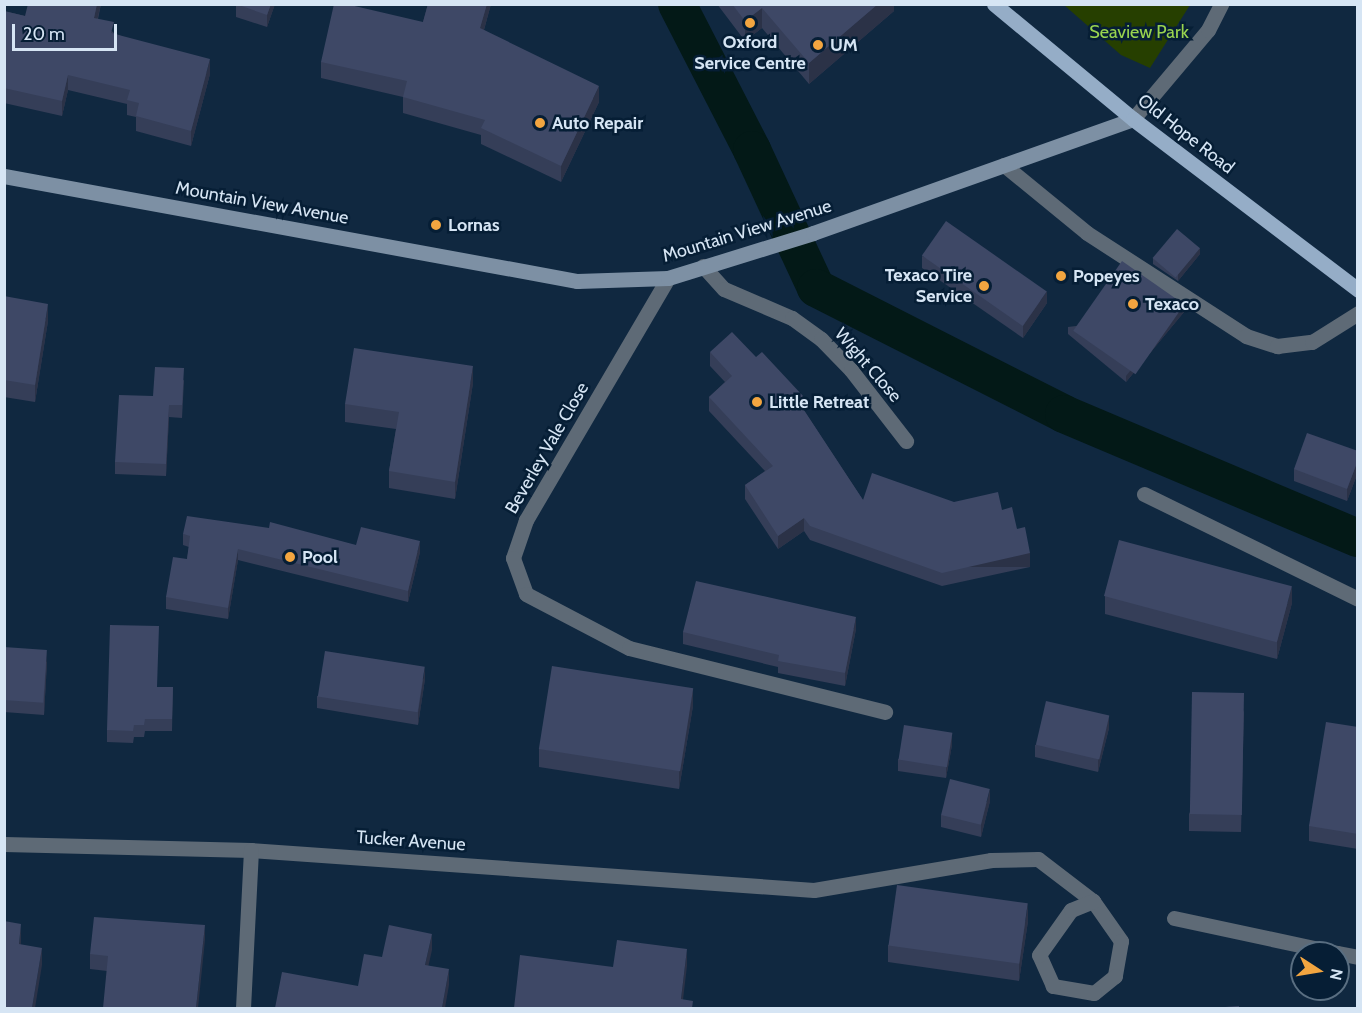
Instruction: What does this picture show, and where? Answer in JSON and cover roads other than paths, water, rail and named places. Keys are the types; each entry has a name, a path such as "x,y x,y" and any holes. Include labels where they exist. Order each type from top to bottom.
{"main road":[{"name":"Old Hope Road","path":"994,4 1133,119 1358,290"},
{"name":"Mountain View Avenue","path":"4,176 578,281 668,278 813,233 1133,119"}],"street":[{"path":"1133,119 1208,30 1221,4"},
{"path":"1004,165 1087,233 1246,336 1277,346 1312,342 1358,312"},
{"name":"Wight Close","path":"703,266 724,289 792,318 821,339 851,370 906,441"},
{"name":"Beverley Vale Close","path":"668,278 526,520 513,558 526,594 629,648 885,712"},
{"path":"1144,494 1358,599"},
{"name":"Tucker Avenue","path":"4,844 251,850 814,890 991,860 1038,859 1093,901"},
{"path":"243,1008 251,850"},
{"path":"1093,901 1122,941 1115,976 1094,993 1053,986 1039,955 1071,910 1093,901"},
{"path":"1173,918 1290,943"}],"waterway":[{"path":"677,4 752,150 816,288 1064,414 1358,538"}],"place":[{"name":"Oxford Service Centre","path":"750,23"},
{"name":"UM","path":"818,45"},
{"name":"Auto Repair","path":"540,123"},
{"name":"Lornas","path":"436,225"},
{"name":"Popeyes","path":"1061,276"},
{"name":"Texaco Tire Service","path":"984,286"},
{"name":"Texaco","path":"1133,304"},
{"name":"Little Retreat","path":"757,402"},
{"name":"Pool","path":"290,557"}],"park label":[{"name":"Seaview Park","path":"1139,32"}]}
